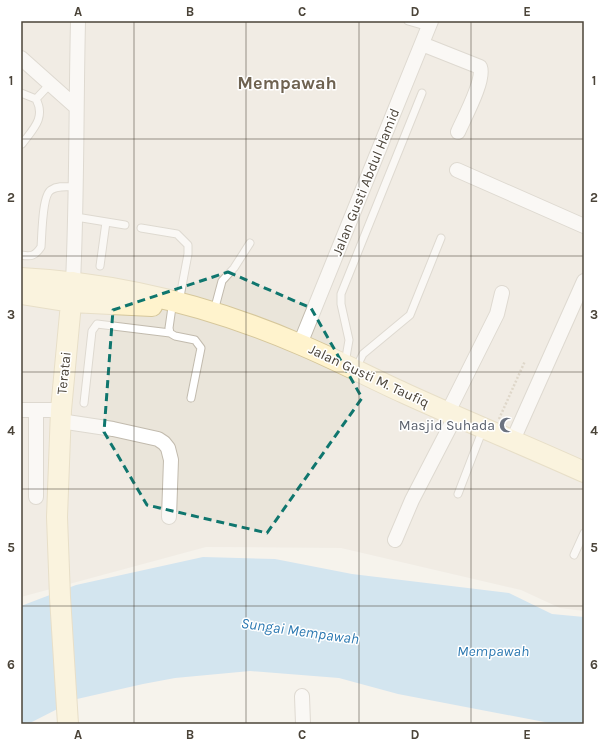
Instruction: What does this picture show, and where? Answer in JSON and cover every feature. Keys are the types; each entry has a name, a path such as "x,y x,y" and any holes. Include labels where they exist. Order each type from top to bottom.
{"main road":[{"name":"Jalan Gusti M. Taufiq","path":"21,278 73,282 110,287 248,323 300,344 584,472"},
{"name":"Teratai","path":"68,724 60,597 57,516 61,415 73,282"},
{"name":"Jalan Gusti M. Taufiq","path":"21,294 71,302 182,305"}],"street":[{"name":"Teratai","path":"73,282 76,217 78,21"},
{"name":"Jalan Gusti Abdul Hamid","path":"300,344 430,24"},
{"path":"422,44 480,67 481,71 479,83 458,132"},
{"path":"21,58 76,107"},
{"path":"456,170 584,226"},
{"path":"514,440 584,281"},
{"path":"395,540 497,314 502,293"},
{"path":"21,410 36,410 61,415 113,429 158,438 168,448 171,460 169,517"},
{"path":"36,410 36,497"},
{"path":"302,696 303,724"}],"lane":[{"path":"408,21 430,24"},
{"path":"36,99 50,84"},
{"path":"350,367 349,340 341,304 341,294 422,93"},
{"path":"21,94 36,99"},
{"path":"22,144 40,119 40,111 36,99"},
{"path":"21,255 32,256 41,247 45,198 50,190 57,187 76,187"},
{"path":"76,217 125,225"},
{"path":"100,266 106,222"},
{"path":"140,228 177,234 188,244 182,305 169,328 170,333"},
{"path":"350,367 363,354 410,315 441,238"},
{"path":"214,313 222,281 234,268 250,243"},
{"path":"84,404 92,331 97,324 170,333 175,336 195,340 200,348 191,398"},
{"path":"458,494 489,429"},
{"path":"574,555 584,533"}],"path":[{"path":"489,429 526,362"}],"highlighted area":[{"path":"228,272 311,308 362,398 267,533 147,505 104,432 113,310"}],"shaded area":[{"path":"21,21 584,21 584,611 560,608 521,590 341,548 206,547 21,597"}],"water":[{"name":"Mempawah","path":"203,557 275,559 352,574 509,593 552,614 584,617 584,724 555,724 398,694 339,678 250,671 175,678 77,699 28,724 21,724 21,606 76,585"}],"place":[{"name":"Masjid Suhada","path":"507,425"}],"district":[{"name":"Mempawah","path":"287,83"}],"water label":[{"name":"Sungai Mempawah","path":"300,631"}]}
